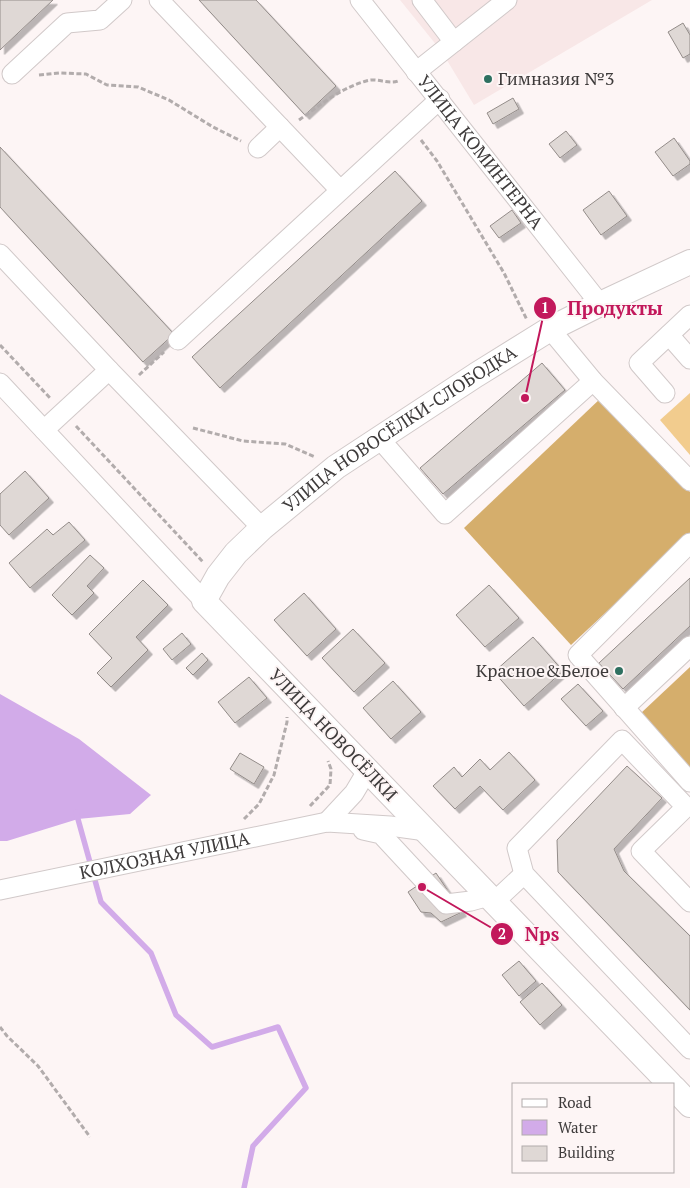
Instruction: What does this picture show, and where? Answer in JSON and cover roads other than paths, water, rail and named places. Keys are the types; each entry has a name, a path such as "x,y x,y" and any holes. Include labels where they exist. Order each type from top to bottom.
{"main road":[{"name":"УЛИЦА НОВОСЁЛКИ-СЛОБОДКА","path":"204,601 218,576 236,553 256,533 336,467 476,374 543,334 600,304 689,266"},
{"name":"УЛИЦА НОВОСЁЛКИ","path":"204,601 669,1083"},
{"path":"675,1089 690,1105"}],"street":[{"path":"12,74 67,23 100,20 122,0"},
{"path":"158,0 340,190"},
{"name":"УЛИЦА КОМИНТЕРНА","path":"360,0 600,304"},
{"path":"422,0 454,42"},
{"path":"416,72 508,0"},
{"path":"178,340 440,99"},
{"path":"258,148 280,127"},
{"path":"0,254 126,388 256,533"},
{"path":"665,393 639,363 690,315"},
{"path":"543,334 593,381 690,481"},
{"path":"669,335 690,359"},
{"path":"44,430 109,370"},
{"path":"379,438 445,514 593,381"},
{"name":"УЛИЦА НОВОСЁЛКИ","path":"0,383 204,601"},
{"path":"690,543 578,655 690,782"},
{"path":"624,708 690,646"},
{"path":"690,902 641,852 686,807 622,740 517,848 524,874 690,1049"},
{"path":"327,822 354,793 367,771"},
{"path":"327,822 381,834 446,904 491,899 524,874"},
{"name":"КОЛХОЗНАЯ УЛИЦА","path":"0,890 327,822 390,826 426,831"}],"water":[{"path":"0,694 79,739 151,795 130,814 78,819 7,841 0,841"}],"waterway":[{"path":"76,812 101,902 151,953 176,1015 212,1047 278,1027 306,1088 253,1146 244,1188"}],"place":[{"name":"Гимназия №3","path":"488,79"},
{"name":"Продукты","path":"525,398"},
{"name":"Красное&Белое","path":"619,671"},
{"name":"Nps","path":"422,887"}]}
